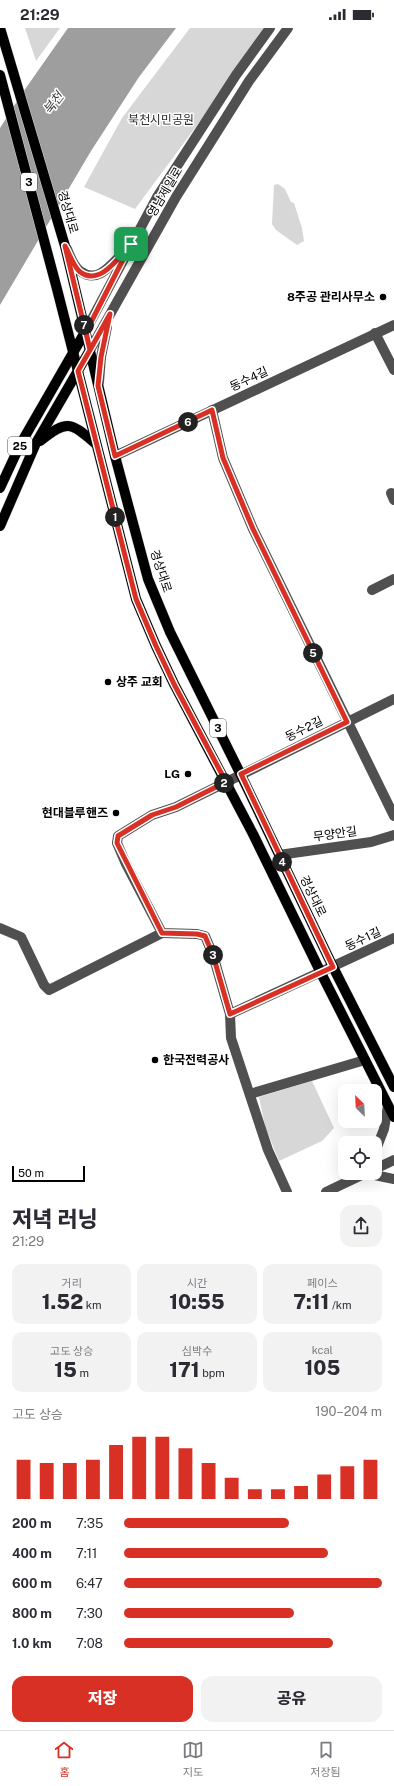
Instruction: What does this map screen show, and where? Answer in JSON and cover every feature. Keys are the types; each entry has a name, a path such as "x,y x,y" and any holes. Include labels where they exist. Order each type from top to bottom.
{"main road":[{"name":"경상대로","path":"0,28 65,246 115,456 148,579 170,632 241,774 333,967 394,1088"},
{"name":"3","path":"0,75 74,352 136,599 174,684 226,782 394,1117"},
{"name":"영남제일로","path":"0,488 20,444 86,332"},
{"name":"영남제일로","path":"0,526 36,443 90,350"},
{"path":"36,443 58,428 68,425 77,427 96,444"}],"street":[{"name":"영남제일로","path":"86,332 157,197 184,153 236,75 270,28"},
{"name":"영남제일로","path":"90,350 176,197 249,81 288,28"},
{"path":"65,246 79,271 91,276 104,273 131,244"},
{"path":"98,386 101,357 110,314"},
{"name":"동수4길","path":"115,456 394,325"},
{"path":"375,333 394,370"},
{"path":"212,410 223,458 253,529 394,816"},
{"path":"372,590 394,579"},
{"name":"동수2길","path":"162,933 126,864 117,843 118,836 152,815 176,807 394,699"},
{"name":"무양안길","path":"279,855 371,842 394,835"},
{"path":"0,928 21,937 44,985 49,990 162,933 197,934 205,936 213,955 230,1014 231,1038 268,1150 287,1192"},
{"name":"동수1길","path":"230,1014 394,938"},
{"path":"250,1094 365,1060"},
{"path":"382,1136 388,1106"},
{"path":"382,1166 394,1160"},
{"path":"382,1177 394,1179"},
{"path":"326,1192 351,1180"}],"green space":[{"path":"25,28 60,28 36,61"},
{"name":"북천시민공원","path":"190,28 269,28 135,209 84,187 122,118"},
{"path":"278,184 285,189 291,202 294,203 302,228 304,241 297,245 276,230 272,224 274,185"},
{"path":"312,1081 334,1128 322,1141 279,1161 265,1126 259,1097"}],"water":[{"name":"북천","path":"68,28 176,28 139,77 91,151 0,305 0,128"}],"place":[{"name":"8주공 관리사무소","path":"383,297"},
{"name":"상주 교회","path":"108,682"},
{"name":"LG","path":"188,774"},
{"name":"현대블루핸즈","path":"116,813"},
{"name":"한국전력공사","path":"155,1060"}],"route":[{"path":"131,244 86,332 90,350 78,371 136,599 174,684 226,782 176,807 152,815 118,836 117,843 126,864 162,933 197,934 205,936 213,955 230,1014 333,967 241,774 347,722 253,529 223,458 212,410 115,456 98,386 101,357 110,314 90,350 65,246 79,271 91,276 104,273 131,244"}]}
